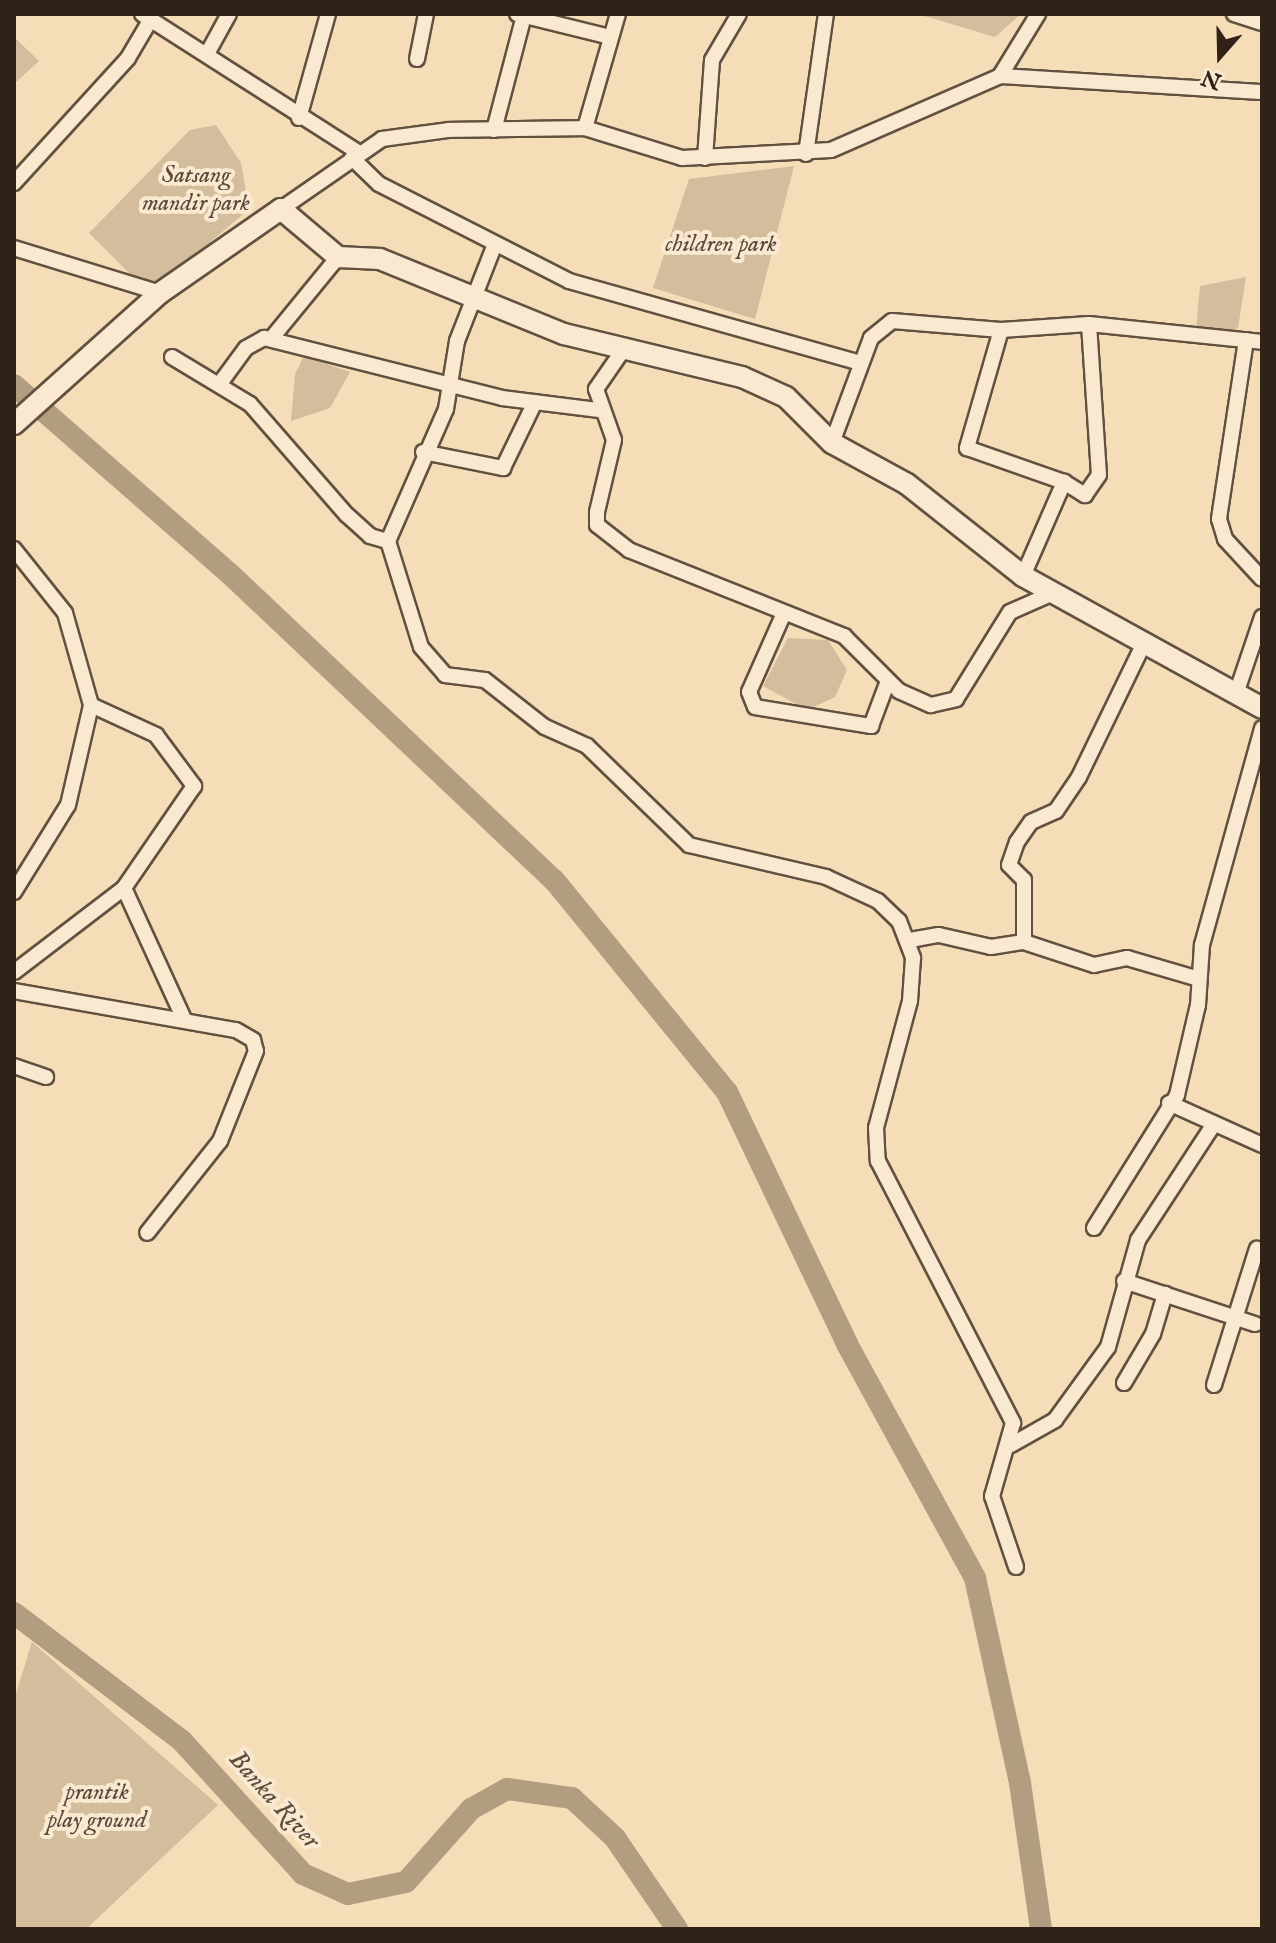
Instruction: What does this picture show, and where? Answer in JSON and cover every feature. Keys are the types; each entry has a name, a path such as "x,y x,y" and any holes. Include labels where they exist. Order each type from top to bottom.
{"main road":[{"path":"14,424 93,359 160,293 281,209 338,257 380,259 621,353 742,377 786,397 832,443 907,484 1023,576 1237,691 1262,708"}],"street":[{"path":"207,54 229,14"},
{"path":"299,118 328,14"},
{"path":"417,59 426,14"},
{"path":"585,128 618,14"},
{"path":"705,158 712,60 739,14"},
{"path":"806,154 826,14"},
{"path":"1000,76 1038,14"},
{"path":"1234,14 1262,23"},
{"path":"494,130 525,15 610,37"},
{"path":"14,183 128,58 146,17 207,54 354,155 379,184 495,244 599,292 696,311 860,363"},
{"path":"281,209 354,155 405,135 585,128 639,140 669,155 705,158 806,154 1000,76 1262,92"},
{"path":"495,244 450,380 446,409 423,452 388,541 421,647 437,669 485,680 545,727 587,746 689,845 858,889 910,940 910,1001 876,1128 878,1161 1005,1405 1011,1445"},
{"path":"14,248 160,293"},
{"path":"221,382 246,348 271,339 338,257"},
{"path":"832,443 871,338 892,321 1001,330 1089,324 1262,342"},
{"path":"1001,330 967,448 1064,482 1085,495 1103,459 1089,324"},
{"path":"271,339 384,372 450,380 535,402 599,410"},
{"path":"1246,340 1219,519 1225,539 1262,579"},
{"path":"621,353 596,389 599,410 614,440 597,525 629,550 844,636 888,681 945,707 996,627 1026,602 1053,593"},
{"path":"172,357 221,382 259,412 365,533 388,541"},
{"path":"423,452 503,468 535,402"},
{"path":"1023,576 1064,482"},
{"path":"14,549 65,613 91,705 68,805 14,892"},
{"path":"784,613 749,692 755,707 871,726 888,681"},
{"path":"1237,691 1262,617"},
{"path":"1024,942 1024,880 1009,865 1017,842 1031,822 1056,811 1079,777 1144,643"},
{"path":"14,972 124,888 194,786 173,752 139,726 91,705"},
{"path":"1094,1228 1169,1103 1177,1095 1237,799 1262,728"},
{"path":"124,888 185,1021"},
{"path":"910,940 939,935 991,947 1024,942 1094,965 1127,958 1199,979"},
{"path":"14,991 244,1033 256,1051 220,1141 147,1233"},
{"path":"14,1066 46,1077"},
{"path":"1169,1103 1262,1145"},
{"path":"1016,1567 992,1496 1000,1459 1011,1445 1055,1420 1108,1347 1124,1281 1138,1240 1214,1124"},
{"path":"1214,1385 1257,1249"},
{"path":"1124,1281 1255,1324"},
{"path":"1124,1383 1153,1334 1165,1294"}],"green space":[{"path":"918,14 1021,14 995,37"},
{"path":"14,37 39,61 14,84"},
{"name":"Satsang mandir park","path":"216,125 241,163 249,209 150,294 89,233 190,130"},
{"name":"children park","path":"794,166 755,319 653,288 689,179"},
{"path":"1246,277 1238,328 1228,336 1196,330 1200,286"},
{"path":"304,356 350,372 330,408 291,421 295,374"},
{"path":"788,638 828,640 847,670 835,697 807,710 763,686"},
{"name":"prantik play ground","path":"32,1642 218,1805 86,1929 14,1929 14,1700"}],"waterway":[{"path":"14,385 230,574 554,880 727,1092 847,1344 975,1578 1020,1783 1041,1929"},
{"name":"Banka River","path":"14,1613 182,1741 303,1874 348,1894 406,1882 471,1809 507,1789 572,1798 615,1838 677,1929"}]}
